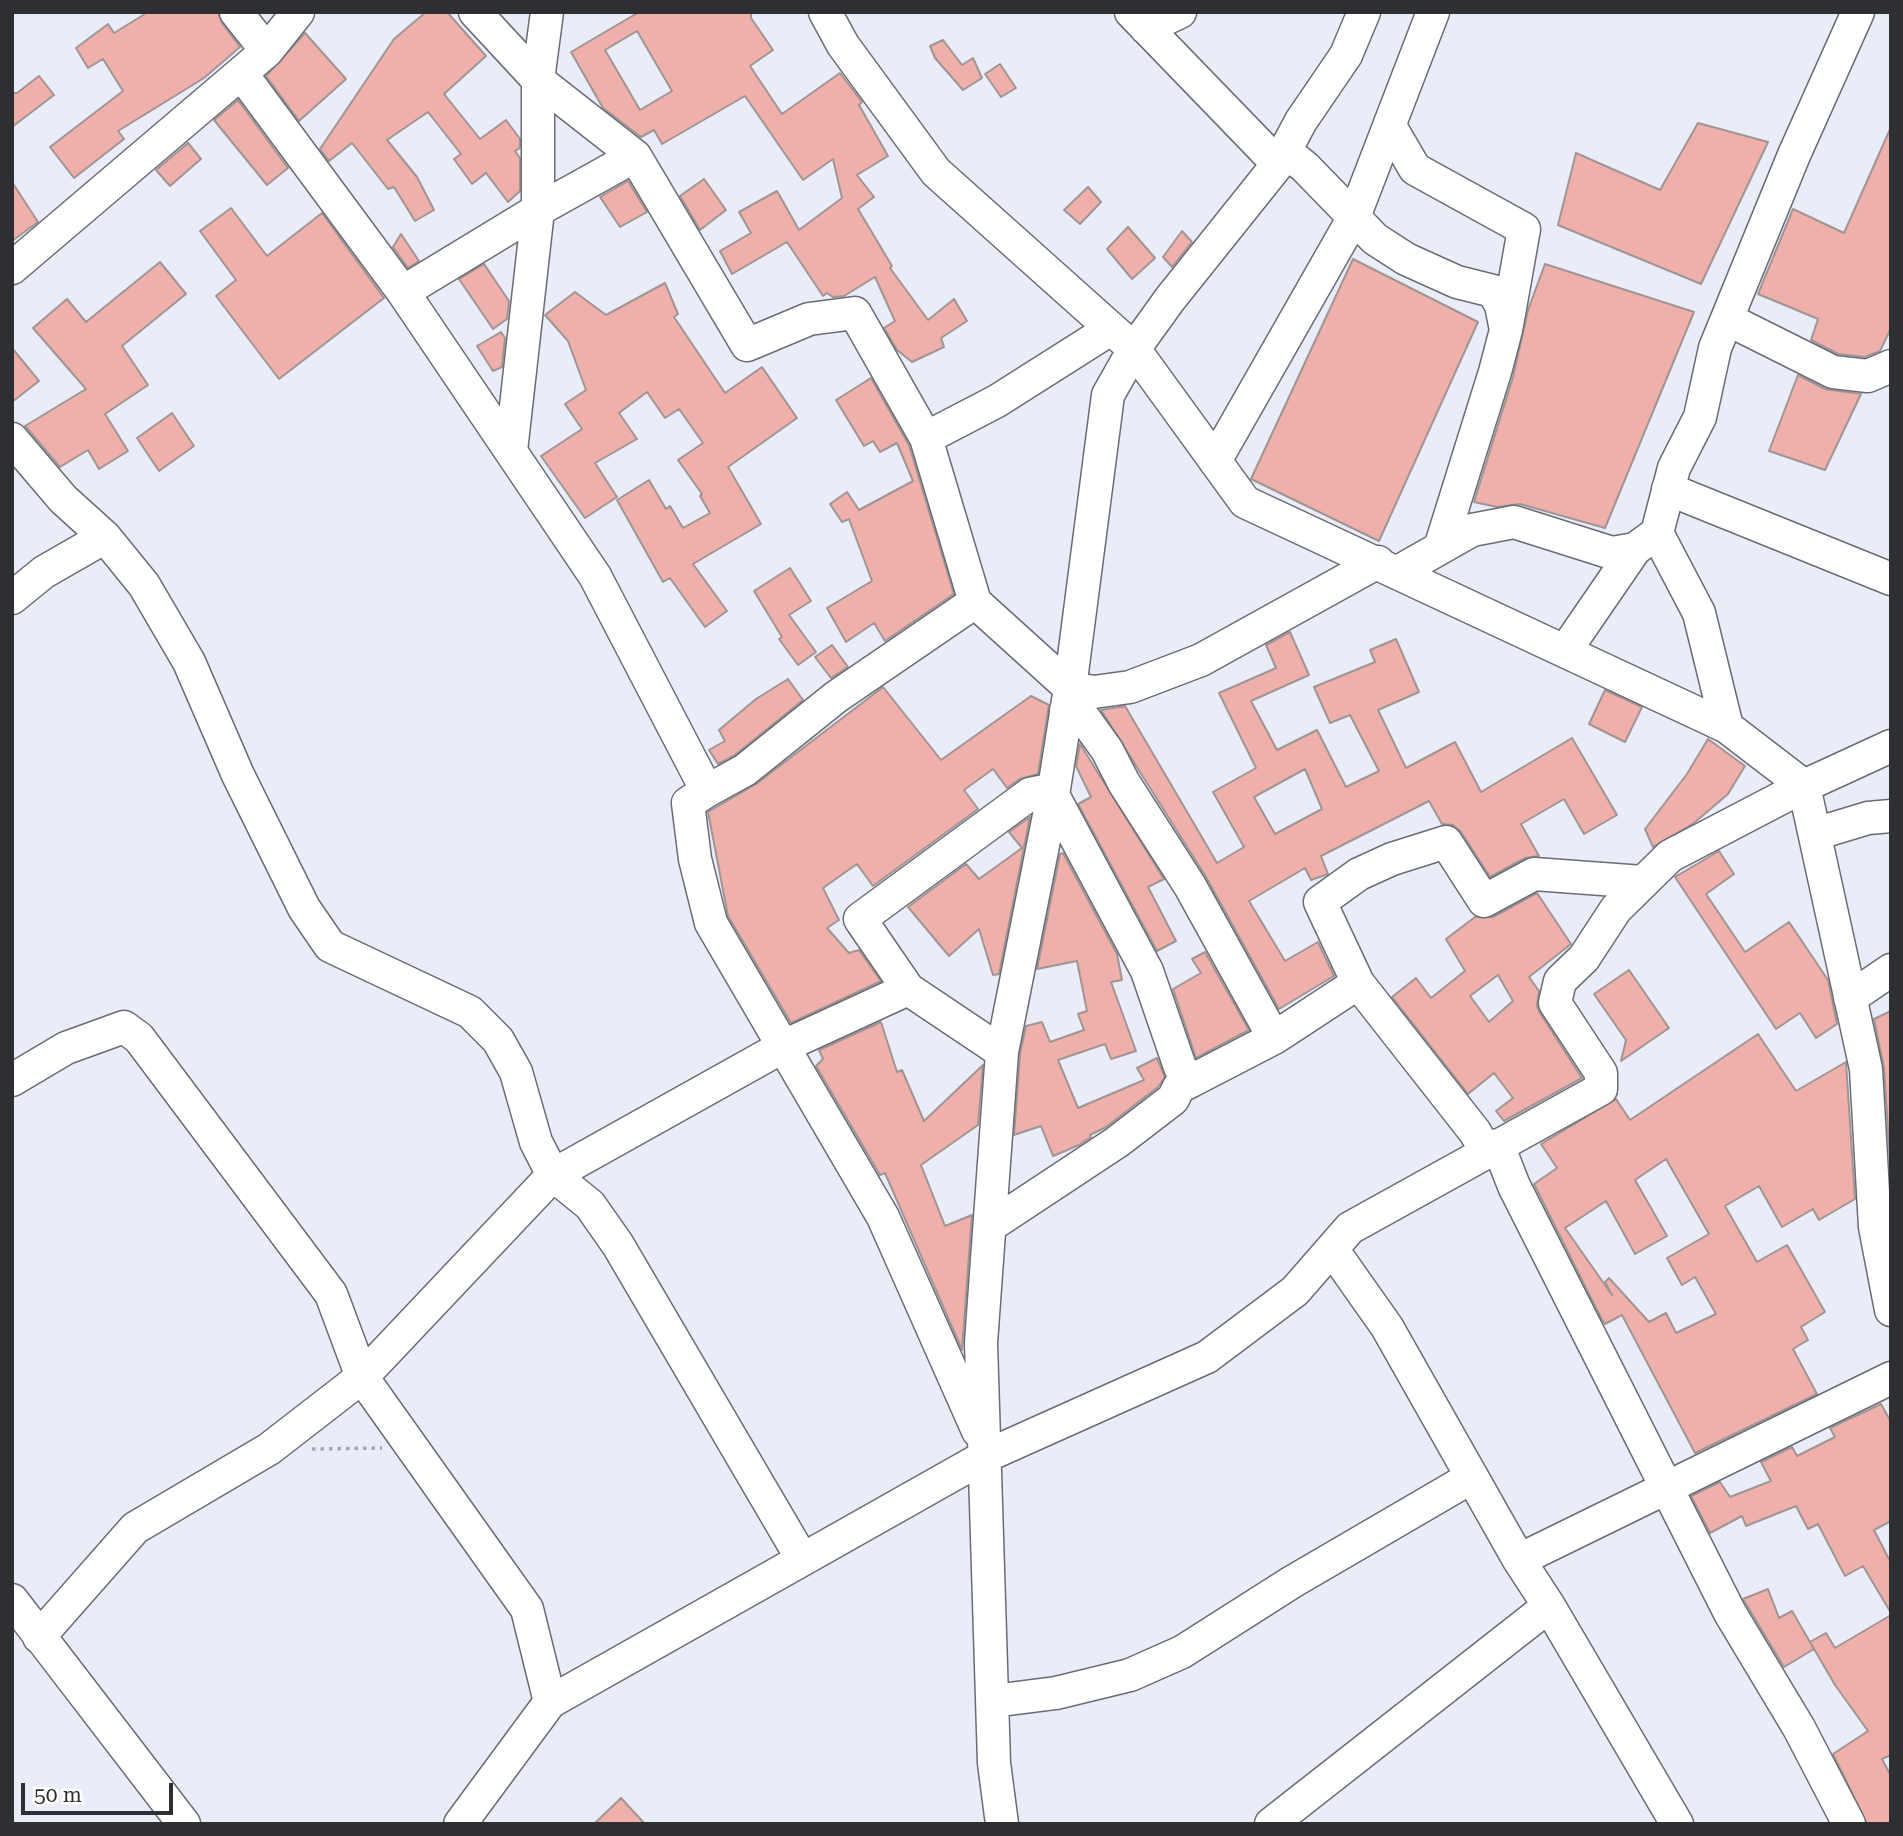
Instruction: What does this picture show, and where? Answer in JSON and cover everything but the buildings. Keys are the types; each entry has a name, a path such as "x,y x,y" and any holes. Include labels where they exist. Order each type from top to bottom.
{"street":[{"path":"236,12 267,51"},
{"path":"12,268 267,51 298,12"},
{"path":"475,12 538,80 635,156 747,345 809,319 855,313 926,438 975,602 1068,699 1107,750 1124,783 1190,886 1274,1038"},
{"path":"511,452 538,209 538,80 547,12"},
{"path":"825,12 843,45 936,172 1109,330 1134,349 1245,502 1727,727 1804,786 1866,1069 1875,1227 1891,1310"},
{"path":"1138,20 1180,12"},
{"path":"1002,1824 994,1763 981,1343 1002,1052 1053,792 1108,395 1134,349 1170,299 1281,157 1301,121 1346,55 1364,12"},
{"path":"1215,461 1354,217 1433,12"},
{"path":"1565,650 1646,541 1674,468 1700,417 1715,348 1794,155 1858,12"},
{"path":"1138,20 1281,157 1354,217 1375,239 1406,259 1457,282 1493,291 1501,305 1506,330"},
{"path":"241,72 403,292 595,576 707,791"},
{"path":"1390,126 1415,169 1524,229 1506,330 1440,548"},
{"path":"403,292 538,209 635,156"},
{"path":"1727,319 1833,372 1868,376 1891,366"},
{"path":"926,438 997,401 1109,330"},
{"path":"12,439 63,499 105,537 144,585 189,663 238,775 298,896 330,946 470,1012 498,1040 516,1072 536,1142 553,1175 590,1205 618,1245 801,1557"},
{"path":"1668,489 1891,579"},
{"path":"1068,699 1130,687 1201,660 1388,567 1440,548 1472,530 1514,522 1612,553 1646,541"},
{"path":"12,598 44,572 105,537"},
{"path":"1646,541 1699,613 1727,727"},
{"path":"975,602 836,697 745,770 688,803 695,859 711,923 883,1217 975,1422 986,1456"},
{"path":"460,1824 551,1702 801,1557 986,1456 1207,1357 1295,1291 1350,1228 1601,1089 1601,1073 1555,1003 1560,981 1584,958 1616,909 1670,856 1804,786 1891,746"},
{"path":"1002,1052 908,989 860,919 1030,794 1053,792"},
{"path":"1053,792 1147,971 1180,1066 1191,1081"},
{"path":"1815,834 1868,818 1891,816"},
{"path":"1643,882 1534,874 1484,901 1446,842 1392,859 1359,874 1320,902 1358,983 1475,1132 1492,1148 1514,1185 1668,1486 1730,1614 1799,1728 1849,1824"},
{"path":"1850,998 1891,970"},
{"path":"990,1226 1117,1142 1173,1099 1179,1087 1274,1038 1358,983"},
{"path":"39,1637 135,1528 269,1449 362,1377 553,1175 784,1046 908,989"},
{"path":"12,1080 66,1048 124,1027 139,1038 331,1294 362,1377 527,1609 551,1702"},
{"path":"1332,1249 1387,1327 1519,1560 1549,1606 1676,1824"},
{"path":"1519,1560 1891,1378"},
{"path":"993,1701 1056,1693 1130,1675 1182,1652 1292,1582 1472,1477"},
{"path":"12,1600 184,1824"},
{"path":"1271,1824 1549,1606"}],"path":[{"path":"308,1449 412,1447"}]}
